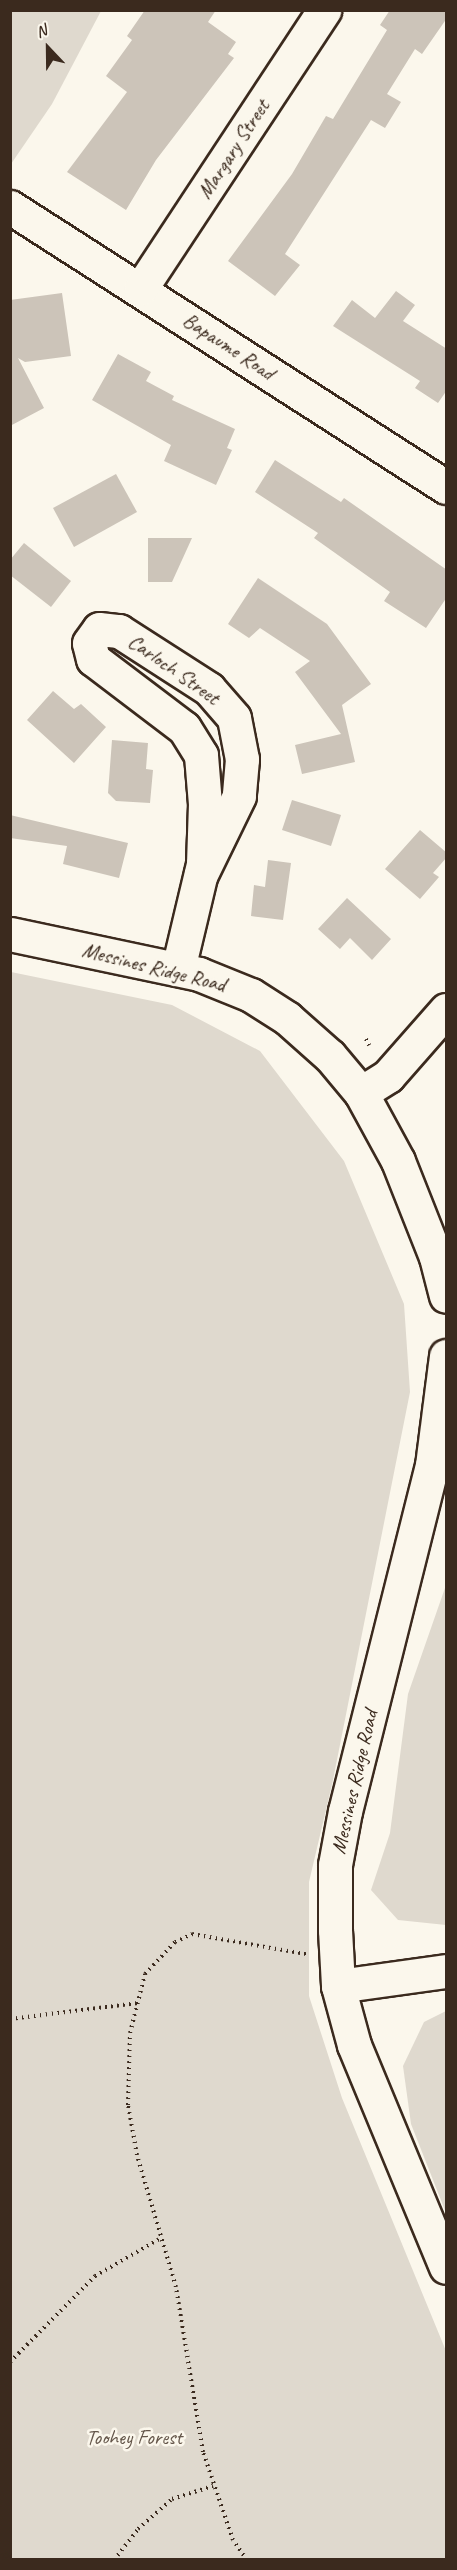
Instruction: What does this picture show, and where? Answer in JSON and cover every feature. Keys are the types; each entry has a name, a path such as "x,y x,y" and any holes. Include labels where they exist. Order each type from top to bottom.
{"street":[{"name":"Margary Street","path":"141,288 324,10"},
{"name":"Bapaume Road","path":"10,207 141,288 447,487"},
{"name":"Carloch Street","path":"178,969 201,874 205,804 198,747 176,722 93,659 89,643 99,629 119,631 190,676 217,696 234,718 242,748 241,789 201,874"},
{"name":"Messines Ridge Road","path":"10,934 178,969 230,985 276,1009 330,1056 361,1093 398,1161 436,1257 447,1296"},
{"path":"361,1093 388,1076 447,1010"},
{"name":"Messines Ridge Road","path":"447,1356 441,1414 432,1465 345,1811 335,1865 337,1973 354,2044 447,2267"},
{"path":"337,1973 447,1971"}],"path":[{"path":"366,1039 369,1046"},
{"path":"247,2559 233,2540 203,2452 176,2288 137,2156 128,2105 129,2033 146,1974 175,1942 192,1934 337,1973"},
{"path":"10,2019 138,2003"},
{"path":"10,2362 95,2277 161,2238"},
{"path":"114,2559 138,2529 172,2499 213,2486"}],"green space":[{"path":"11,10 101,11 52,104 11,164"},
{"name":"Toohey Forest","path":"11,972 172,1005 260,1051 344,1161 404,1304 410,1392 333,1780 309,1882 309,1996 342,2098 446,2351 446,2559 11,2559"},
{"path":"446,1585 446,1925 398,1920 371,1890 390,1833 408,1694"},
{"path":"446,2011 446,2213 411,2124 403,2066 424,2022"}],"building":[{"path":"145,10 216,10 208,22 236,42 228,54 234,58 156,160 126,210 67,172 127,92 106,76 132,40 127,36"},
{"path":"390,10 447,10 447,18 422,54 415,49 387,94 401,102 385,128 371,120 285,254 300,265 275,296 228,261 292,174 326,116 333,119 387,30 380,25"},
{"path":"396,291 415,305 403,321 447,349 447,390 438,403 415,388 420,381 333,326 352,300 375,318"},
{"path":"62,293 71,356 25,362 18,358 44,408 10,426 10,300"},
{"path":"118,354 151,372 146,381 174,396 172,400 235,429 227,448 232,450 216,485 164,461 171,445 92,400"},
{"path":"275,460 341,502 344,498 447,570 447,597 426,628 384,601 390,592 314,538 318,533 255,492"},
{"path":"116,474 137,512 74,547 53,508"},
{"path":"148,538 192,538 172,582 148,582"},
{"path":"24,543 71,581 51,607 10,575 10,560"},
{"path":"258,578 327,624 371,684 342,705 355,762 302,774 295,745 341,734 295,672 310,661 260,628 249,638 228,624"},
{"path":"53,691 74,709 81,704 106,727 74,763 27,720"},
{"path":"112,740 148,743 146,769 153,770 150,803 116,801 108,793"},
{"path":"292,800 341,815 331,846 282,830"},
{"path":"10,815 128,843 119,878 63,864 67,846 10,838"},
{"path":"420,830 447,853 447,857 433,873 439,877 420,899 385,869"},
{"path":"268,860 291,863 283,920 251,916 254,885 265,887"},
{"path":"347,898 391,939 372,960 350,938 340,949 318,929"}]}
